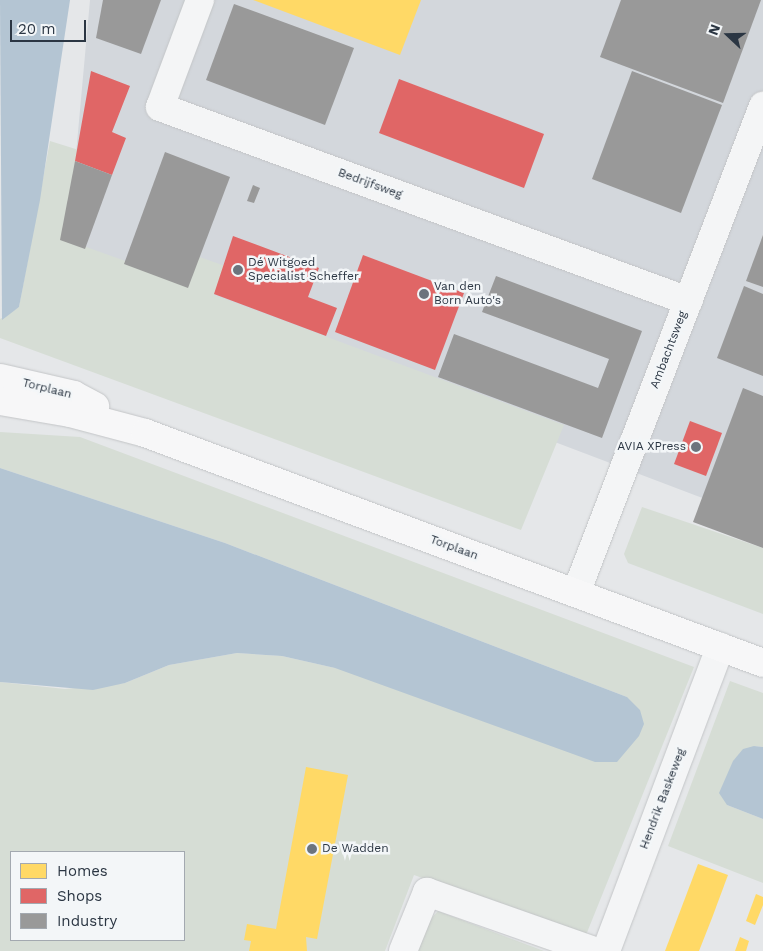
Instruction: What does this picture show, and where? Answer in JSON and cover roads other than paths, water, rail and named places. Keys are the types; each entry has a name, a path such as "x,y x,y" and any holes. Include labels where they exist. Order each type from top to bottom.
{"street":[{"name":"Bedrijfsweg","path":"200,0 160,107 688,301"},
{"name":"Ambachtsweg","path":"576,593 763,106"},
{"name":"Torplaan","path":"0,378 74,395 145,433"},
{"name":"Torplaan","path":"0,401 70,413 145,433 763,663"},
{"name":"Hendrik Baskeweg","path":"606,951 720,647"},
{"path":"403,951 426,892 595,951"}],"water":[{"path":"0,0 70,0 40,200 19,307 2,320"},
{"path":"0,468 225,543 627,697 640,710 644,724 639,736 617,762 595,762 335,668 282,656 237,653 169,665 125,683 93,690 0,682"},
{"path":"754,746 763,747 763,819 727,805 719,793 733,761 743,749"}],"place":[{"name":"Dé Witgoed Specialist Scheffer","path":"238,270"},
{"name":"Van den Born Auto's","path":"424,294"},
{"name":"AVIA XPress","path":"696,447"},
{"name":"De Wadden","path":"312,849"}]}
